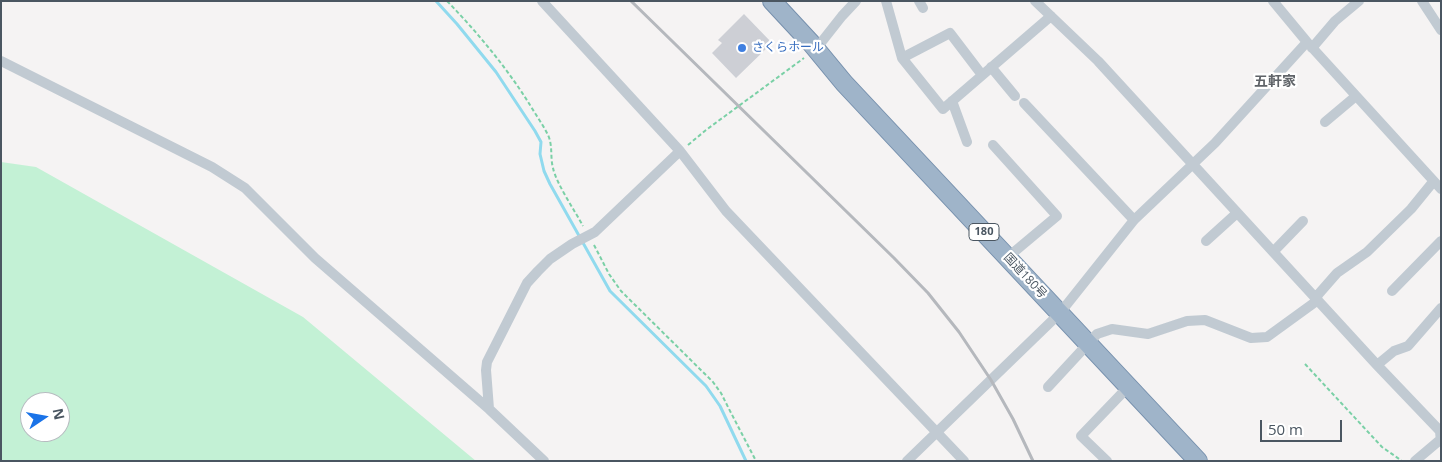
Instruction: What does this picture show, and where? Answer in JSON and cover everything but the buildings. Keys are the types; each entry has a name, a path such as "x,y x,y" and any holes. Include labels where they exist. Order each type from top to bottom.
{"highway":[{"name":"国道180号","path":"772,1 816,48 844,83 1198,461"}],"street":[{"path":"542,1 680,151 726,211 964,461"},
{"path":"816,48 856,1"},
{"path":"886,1 902,58 943,109 1050,16"},
{"path":"1036,1 1098,61 1440,431 1441,440 1415,461"},
{"path":"1048,387 1088,343 1098,334 1112,329 1148,334 1186,321 1205,320 1251,338 1266,337 1317,298 1336,273 1367,252 1437,185 1310,45 1273,1"},
{"path":"907,461 1060,313 1134,220 1215,143 1310,45 1359,1"},
{"path":"1422,1 1441,30"},
{"path":"902,58 950,33 982,75"},
{"path":"1,61 212,167 245,188 315,258 489,409 544,461"},
{"path":"991,67 1134,220"},
{"path":"1325,122 1356,96"},
{"path":"952,101 967,142"},
{"path":"993,145 1057,216 1008,257"},
{"path":"489,409 487,362 527,283 550,259 572,244 595,232 680,151"},
{"path":"1206,241 1237,213"},
{"path":"1274,252 1303,221"},
{"path":"1392,291 1441,241"},
{"path":"1377,365 1394,351 1408,346 1441,308"},
{"path":"1107,461 1081,436 1129,386"}],"path":[{"path":"680,151 816,48"},
{"path":"1305,364 1382,447 1402,461"}],"green space":[{"path":"1,162 36,167 303,317 476,461 1,461"}],"waterway":[{"path":"436,1 496,72 535,131 541,142 540,154 544,171 550,184 610,291 706,386 720,406 746,461"}],"railway":[{"path":"631,1 928,293 959,332 991,380 1013,419 1033,461"}],"place":[{"name":"さくらホール","path":"742,48"}],"district":[{"name":"五軒家","path":"1275,82"}]}
